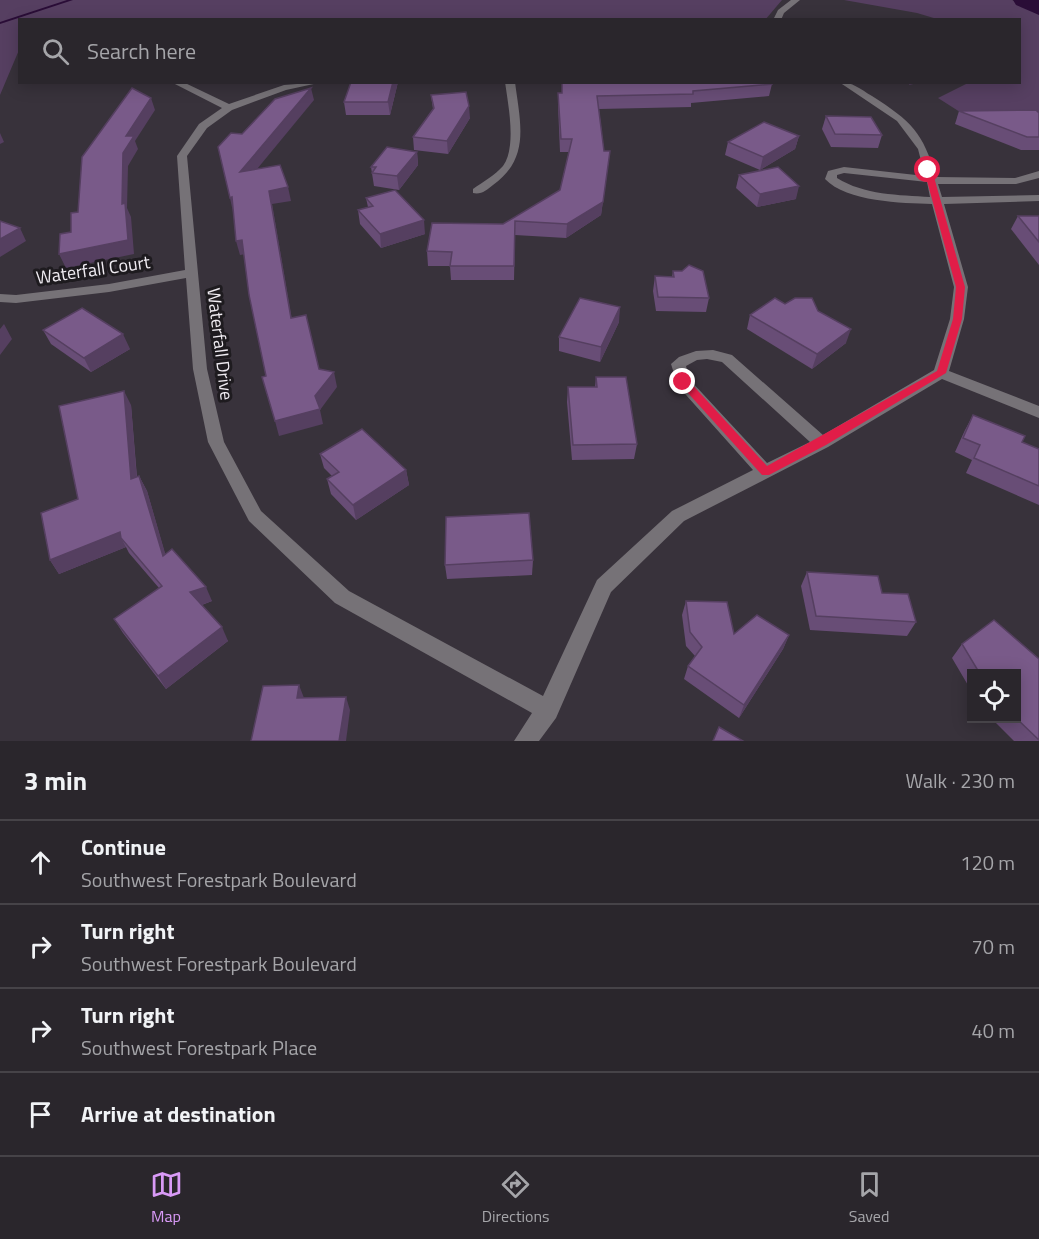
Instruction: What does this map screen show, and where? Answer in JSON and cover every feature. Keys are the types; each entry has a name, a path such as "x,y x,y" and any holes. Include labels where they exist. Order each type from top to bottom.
{"street":[{"path":"778,18 781,12 796,0"},
{"path":"179,84 229,108"},
{"name":"Waterfall Drive","path":"308,84 284,88 229,108 203,126 182,156 200,369 216,442 255,516 342,597 548,710"},
{"path":"477,190 504,171 512,161 514,133 510,84"},
{"path":"525,741 548,710 604,586 678,516 822,443 941,373 957,319 961,287 923,149 901,119 846,84"},
{"path":"1039,174 1016,181 953,182 844,170 832,173 831,179 836,186 848,191 937,202 1039,198"},
{"name":"Waterfall Court","path":"0,298 16,299 109,288 192,273"},
{"path":"765,472 683,382 678,364 690,356 706,353 727,358 822,443"},
{"path":"941,373 1039,412"}],"shaded area":[{"path":"0,0 782,0 767,18 18,18 18,52 0,95"},
{"path":"844,0 1012,0 1039,13 1039,113 1031,110 960,112 938,98 966,84 1021,84 1021,18 934,18"}],"building":[{"path":"350,84 392,84 388,102 344,102"},
{"path":"562,84 772,84 693,91 693,94 597,96 604,151 610,151 603,202 567,224 515,221 514,266 450,266 452,252 427,251 432,223 503,224 560,190 572,139 561,139 558,93 562,93"},
{"path":"132,88 151,98 126,136 134,136 123,153 122,204 125,203 128,240 59,254 60,234 71,232 71,213 78,212 82,157"},
{"path":"311,88 240,172 280,165 288,187 269,191 291,318 306,315 319,369 334,372 315,396 320,409 275,421 262,377 266,376 249,295 242,240 236,241 232,197 230,198 218,147 231,133 242,134 275,99"},
{"path":"466,92 469,106 447,141 413,137 434,108 431,95"},
{"path":"1036,110 1039,113 1039,137 1027,137 959,111"},
{"path":"826,116 871,117 882,135 835,134"},
{"path":"764,122 799,136 763,157 728,142"},
{"path":"387,147 417,152 397,176 372,173 376,167 371,167"},
{"path":"778,167 799,186 760,194 739,175"},
{"path":"395,190 424,220 380,234 358,210 373,206 366,198"},
{"path":"1018,216 1039,216 1039,242"},
{"path":"0,221 20,228 0,239"},
{"path":"689,265 703,271 709,298 658,297 655,276 674,277 673,271 682,271"},
{"path":"580,298 620,307 601,347 559,337"},
{"path":"775,298 785,304 795,298 812,298 818,311 851,329 817,354 750,315"},
{"path":"82,308 123,334 84,358 43,330"},
{"path":"596,377 626,377 637,444 573,445 568,387 597,387"},
{"path":"124,391 131,479 139,476 163,556 172,549 206,587 190,592 222,627 158,676 114,619 162,586 121,538 120,532 50,560 41,513 78,499 59,406"},
{"path":"973,415 1025,436 1022,442 1039,449 1039,486 974,458 980,445 963,438"},
{"path":"362,429 406,470 353,505 327,479 339,472 320,454"},
{"path":"529,513 533,560 445,565 446,517"},
{"path":"807,572 878,576 882,593 908,594 916,622 816,616"},
{"path":"686,601 727,602 734,634 757,615 789,635 744,705 688,666 702,647 690,632"},
{"path":"994,620 1039,659 1039,740 1021,723 1021,669 977,669 962,644"},
{"path":"299,685 297,698 346,697 339,741 251,741 263,686"},
{"path":"719,727 743,741 713,741"}],"waterway":[{"path":"0,23 71,0"},
{"path":"1024,0 1039,8"}],"route":[{"path":"683,382 765,472 822,443 941,373 957,319 961,287 928,170"}]}
